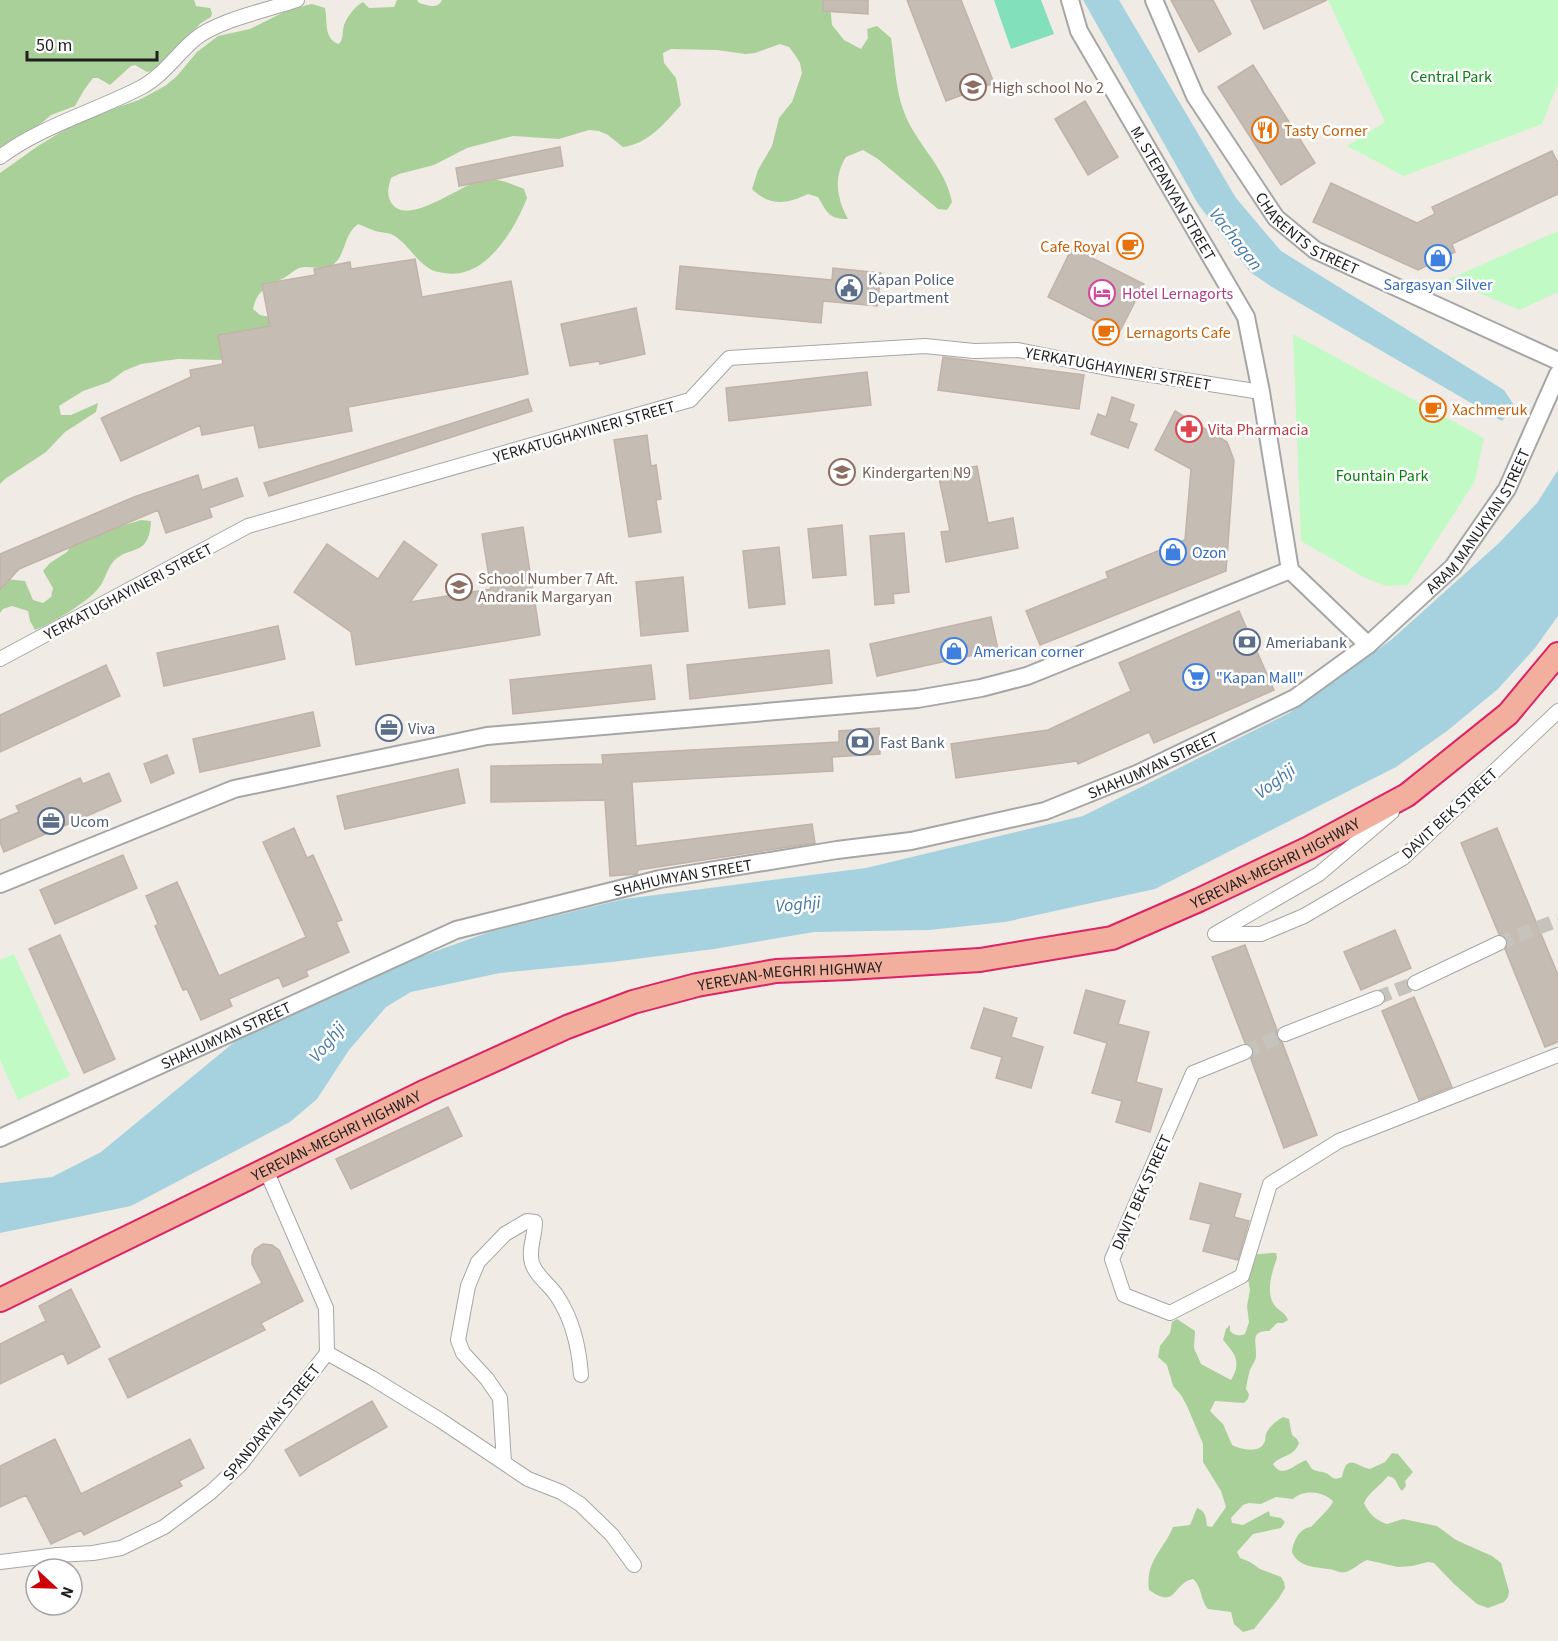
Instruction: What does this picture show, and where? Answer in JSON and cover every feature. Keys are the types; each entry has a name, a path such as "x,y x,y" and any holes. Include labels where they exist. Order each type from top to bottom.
{"highway":[{"name":"YEREVAN-MEGHRI HIGHWAY","path":"0,1300 426,1091 567,1027 633,1002 697,985 776,971 980,960 1112,938 1309,848 1407,795 1508,714 1558,654"}],"street":[{"path":"0,157 48,129 142,87 196,38 209,30 297,0"},
{"name":"M. STEPANYAN STREET","path":"1070,0 1079,32 1245,317 1261,392 1290,570"},
{"name":"CHARENTS STREET","path":"1154,0 1195,96 1276,218 1315,250 1558,361"},
{"name":"YERKATUGHAYINERI STREET","path":"0,659 248,526 690,400 729,358 925,346 974,351 1018,350 1107,368 1261,392"},
{"name":"ARAM MANUKYAN STREET","path":"1368,645 1454,567 1508,489 1558,374"},
{"path":"0,884 234,789 487,736 917,699 981,688 1027,676 1290,570 1368,645"},
{"name":"SHAHUMYAN STREET","path":"0,1138 456,930 660,879 837,850 912,841 1045,811 1137,774 1295,699 1368,645"},
{"name":"DAVIT BEK STREET","path":"1407,795 1393,810 1319,874 1215,934 1261,934 1304,916 1403,858 1558,711"},
{"path":"1415,983 1499,943"},
{"path":"1285,1034 1377,998"},
{"name":"DAVIT BEK STREET","path":"1245,1052 1193,1073 1112,1259 1124,1295 1170,1313 1242,1276 1270,1184 1339,1141 1558,1055"},
{"name":"SPANDARYAN STREET","path":"0,1562 121,1548 164,1527 212,1492 240,1465 327,1353 327,1308 266,1170"},
{"path":"504,1463 500,1398 487,1379 463,1353 458,1340 468,1286 478,1262 506,1234 527,1221 535,1222 530,1251 533,1266 557,1295 573,1327 580,1352 581,1375"},
{"path":"327,1353 440,1420 528,1479 561,1492 580,1504 612,1535 634,1565"}],"green space":[{"path":"0,0 194,0 196,6 210,8 212,13 211,17 201,23 155,70 147,72 135,65 131,66 110,85 98,78 93,78 75,106 51,115 32,131 0,147"},
{"path":"397,0 417,0 419,3 432,6 438,5 442,0 833,0 830,6 832,25 844,40 861,49 868,38 867,29 877,26 891,38 897,85 904,112 909,124 944,178 952,202 947,210 938,209 878,159 863,150 846,157 839,172 839,196 848,219 832,216 826,211 818,197 808,194 786,202 765,199 752,189 758,170 772,146 779,118 792,102 802,73 795,55 789,47 780,44 745,54 717,50 671,49 663,53 664,63 676,78 681,105 655,132 640,142 623,147 608,135 589,130 559,139 513,136 467,148 434,165 391,178 388,188 389,199 401,210 422,208 479,181 491,179 524,189 527,198 515,224 496,250 473,269 459,273 435,271 422,263 393,235 358,224 349,234 340,257 331,266 299,268 260,293 253,309 260,315 270,317 274,326 240,353 222,360 178,359 141,364 124,371 109,382 83,391 59,406 61,415 71,415 98,403 96,412 65,432 46,452 0,484 0,173 82,119 139,100 165,86 177,76 197,52 218,36 250,29 284,12 312,4 325,8 328,34 334,42 339,44 345,22 360,4 363,2 369,8 394,7"},
{"path":"994,0 1041,0 1054,34 1011,49"},
{"name":"Central Park","path":"1328,0 1558,0 1558,84 1542,124 1404,176 1347,146 1385,122"},
{"path":"1558,231 1558,292 1520,310 1447,280"},
{"name":"Fountain Park","path":"1293,334 1484,438 1475,481 1408,585 1386,586 1365,578 1301,541"},
{"path":"141,520 151,521 146,541 142,546 125,553 113,562 97,590 68,613 35,630 28,611 12,606 3,609 0,613 0,582 6,579 25,581 33,600 43,603 51,597 53,588 43,571 50,563 67,552 72,544 82,538"},
{"path":"14,954 70,1076 18,1100 0,1060 0,960"},
{"path":"1276,1253 1277,1258 1270,1282 1270,1295 1275,1306 1288,1320 1277,1323 1269,1331 1256,1335 1256,1358 1250,1370 1246,1389 1249,1394 1248,1399 1244,1403 1215,1401 1210,1411 1223,1424 1232,1445 1244,1449 1258,1449 1265,1442 1269,1429 1283,1417 1289,1419 1292,1435 1299,1443 1294,1451 1273,1464 1280,1470 1288,1470 1306,1460 1312,1469 1337,1479 1342,1477 1349,1463 1353,1462 1370,1469 1385,1462 1392,1453 1398,1454 1413,1472 1405,1481 1406,1486 1402,1491 1395,1480 1388,1476 1366,1499 1364,1503 1368,1510 1376,1519 1387,1524 1403,1519 1437,1526 1456,1540 1492,1556 1501,1563 1509,1591 1504,1602 1488,1608 1477,1604 1434,1563 1398,1567 1367,1560 1352,1569 1339,1572 1312,1567 1298,1561 1292,1552 1295,1540 1303,1530 1311,1527 1333,1501 1313,1492 1293,1499 1276,1497 1261,1504 1249,1503 1243,1505 1231,1518 1232,1523 1243,1525 1269,1511 1270,1516 1281,1518 1285,1522 1281,1528 1253,1534 1237,1552 1240,1558 1281,1577 1284,1582 1285,1588 1279,1598 1254,1629 1243,1632 1234,1624 1231,1612 1208,1609 1193,1579 1186,1582 1170,1597 1158,1595 1149,1590 1148,1580 1152,1564 1173,1527 1190,1525 1197,1508 1204,1513 1207,1526 1212,1527 1226,1507 1221,1491 1203,1462 1203,1444 1187,1406 1173,1386 1167,1365 1158,1357 1160,1346 1170,1333 1172,1322 1177,1319 1195,1331 1194,1348 1201,1364 1231,1380 1236,1368 1236,1358 1223,1340 1226,1329 1230,1325 1230,1331 1235,1335 1241,1335 1245,1334 1249,1322 1247,1306 1250,1290 1247,1273 1249,1255"}],"water":[{"name":"Vachagan","path":"1083,0 1119,0 1236,198 1281,251 1504,390 1514,405 1502,421 1250,272 1198,204"},
{"name":"Voghji","path":"1558,470 1558,616 1535,648 1498,689 1447,731 1396,767 1155,889 1005,922 929,930 814,932 714,949 500,973 411,992 386,1007 349,1050 317,1099 290,1122 131,1206 0,1233 0,1183 52,1177 101,1152 238,1039 414,959 489,932 624,899 866,868 1083,816 1289,713 1391,640 1499,543 1537,503"}],"building":[{"path":"823,0 868,0 868,14 823,11"},
{"path":"907,0 961,0 994,83 946,101"},
{"path":"1171,0 1213,0 1231,34 1199,52"},
{"path":"1251,0 1327,0 1264,29"},
{"path":"1253,65 1315,163 1281,185 1218,87"},
{"path":"1085,101 1118,157 1088,175 1055,119"},
{"path":"560,147 563,166 459,186 456,168"},
{"path":"1552,151 1558,163 1558,194 1452,244 1455,252 1418,270 1313,222 1331,183 1417,223 1435,214 1432,207"},
{"path":"1072,248 1144,284 1119,333 1048,297"},
{"path":"415,259 422,297 511,281 528,374 348,407 352,431 259,448 254,425 202,435 200,425 121,461 101,418 191,377 190,370 223,364 218,335 270,326 262,284 315,275 314,269 350,262 351,269"},
{"path":"680,266 832,280 833,268 881,273 877,306 823,301 821,323 676,309"},
{"path":"636,308 645,354 600,364 599,361 570,366 561,324"},
{"path":"943,357 1084,375 1079,409 938,390"},
{"path":"867,372 871,405 729,421 726,388"},
{"path":"1112,397 1134,405 1129,421 1137,424 1128,448 1091,434 1098,414 1106,417"},
{"path":"528,399 532,411 269,496 264,483"},
{"path":"1175,411 1227,442 1234,460 1226,571 1040,645 1026,611 1108,578 1106,572 1185,540 1191,469 1155,450"},
{"path":"647,435 651,466 656,465 661,499 656,500 661,532 629,537 614,440"},
{"path":"977,466 988,523 1013,518 1018,548 946,562 941,532 950,531 938,473"},
{"path":"198,475 202,490 237,478 243,496 209,508 212,517 166,533 158,510 19,569 0,590 0,554 134,497"},
{"path":"842,525 846,575 813,578 808,529"},
{"path":"523,527 540,635 356,665 351,632 294,592 327,544 378,579 404,541 437,565 410,602 491,589 482,534"},
{"path":"904,533 909,592 893,594 894,603 875,605 870,536"},
{"path":"779,547 785,604 749,608 743,551"},
{"path":"683,577 688,631 641,636 636,582"},
{"name":"\"Kapan Mall\"","path":"1239,611 1274,690 1154,743 1149,732 1078,764 1077,761 956,778 951,744 1048,730 1131,691 1119,663"},
{"path":"991,617 998,650 877,676 870,644"},
{"path":"278,626 285,659 164,686 157,653"},
{"path":"829,650 832,683 690,699 687,665"},
{"path":"106,665 120,696 0,752 0,715"},
{"path":"651,665 655,699 513,714 510,680"},
{"path":"313,712 320,746 200,772 193,739"},
{"path":"879,728 880,754 832,757 833,771 632,782 636,846 812,824 815,843 638,870 637,874 610,876 605,800 491,802 491,766 603,764 602,755 839,742 839,731"},
{"path":"167,755 174,773 151,783 144,764"},
{"path":"458,769 465,803 345,829 337,796"},
{"path":"109,773 121,801 4,852 0,842 0,820 19,812 16,806 80,778 83,784"},
{"path":"294,828 307,858 313,855 342,920 336,922 349,952 306,971 308,976 283,987 279,977 229,999 232,1006 201,1020 187,989 183,990 155,926 158,924 146,896 177,882 219,976 306,937 263,842"},
{"path":"1497,828 1558,975 1558,1042 1545,1047 1505,949 1508,944 1507,940 1504,935 1499,934 1461,843"},
{"path":"123,855 137,888 55,924 40,890"},
{"path":"1395,930 1411,968 1361,990 1344,952"},
{"path":"60,935 115,1059 84,1073 29,949"},
{"path":"1245,945 1277,1030 1276,1037 1282,1042 1317,1135 1284,1148 1251,1059 1254,1054 1253,1049 1245,1043 1212,957"},
{"path":"1086,990 1125,1001 1118,1024 1149,1032 1136,1082 1162,1089 1150,1132 1116,1122 1122,1101 1092,1093 1107,1043 1074,1033"},
{"path":"1414,997 1452,1087 1419,1100 1382,1011"},
{"path":"984,1008 1017,1018 1011,1037 1043,1047 1031,1088 996,1078 1002,1057 971,1048"},
{"path":"448,1107 462,1136 351,1189 336,1159"},
{"path":"1200,1183 1241,1194 1234,1217 1249,1221 1238,1260 1203,1251 1211,1224 1190,1219"},
{"path":"263,1244 272,1245 279,1250 303,1301 261,1323 265,1330 128,1398 109,1359 262,1283 252,1264 252,1256 255,1249"},
{"path":"71,1289 100,1347 68,1364 63,1353 0,1384 0,1344 46,1321 39,1306"},
{"path":"372,1401 387,1427 300,1476 285,1450"},
{"path":"55,1439 81,1494 190,1439 204,1468 179,1481 182,1486 84,1535 81,1530 51,1544 26,1495 0,1507 0,1466"}],"tunnel":[{"path":"1499,943 1558,920"},
{"path":"1377,998 1415,983"},
{"path":"1245,1052 1285,1034"}],"place":[{"name":"High school No 2","path":"973,87"},
{"name":"Tasty Corner","path":"1265,130"},
{"name":"Cafe Royal","path":"1130,246"},
{"name":"Sargasyan Silver","path":"1438,258"},
{"name":"Kapan Police Department","path":"849,288"},
{"name":"Hotel Lernagorts","path":"1102,293"},
{"name":"Lernagorts Cafe","path":"1106,332"},
{"name":"Xachmeruk","path":"1433,409"},
{"name":"Vita Pharmacia","path":"1189,429"},
{"name":"Kindergarten N9","path":"842,472"},
{"name":"Ozon","path":"1173,552"},
{"name":"School Number 7 Aft. Andranik Margaryan","path":"459,587"},
{"name":"Ameriabank","path":"1247,642"},
{"name":"American corner","path":"954,651"},
{"name":"\"Kapan Mall\"","path":"1196,677"},
{"name":"Viva","path":"389,728"},
{"name":"Fast Bank","path":"860,742"},
{"name":"Ucom","path":"51,821"}]}
